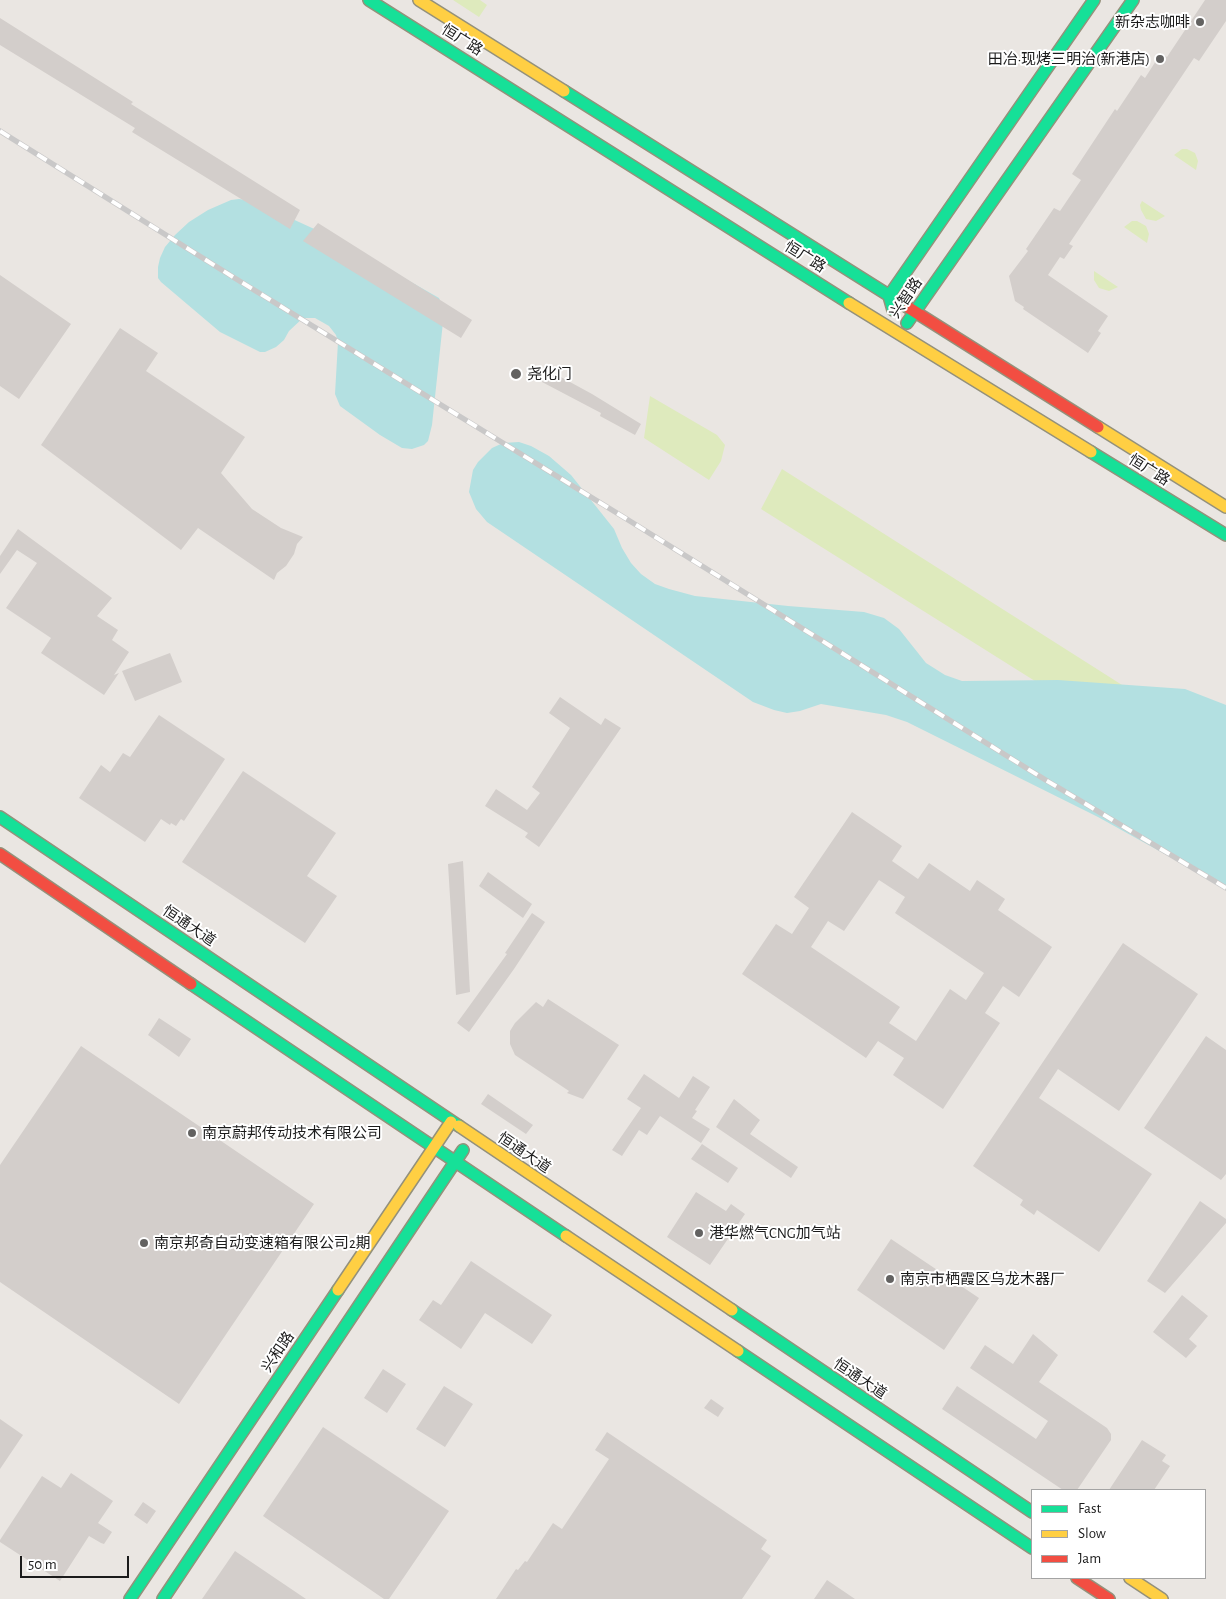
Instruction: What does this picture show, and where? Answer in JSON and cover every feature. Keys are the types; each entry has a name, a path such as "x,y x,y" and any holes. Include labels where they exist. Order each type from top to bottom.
{"main road":[{"name":"恒广路","path":"370,0 900,334 1226,535"},
{"name":"恒广路","path":"419,0 1226,508"},
{"name":"兴智路","path":"900,334 889,296 1094,0"},
{"name":"兴智路","path":"900,334 914,311 1132,0"},
{"name":"恒通大道","path":"0,816 451,1122 1031,1511"},
{"path":"0,854 455,1162 1031,1547"},
{"name":"兴和路","path":"130,1599 451,1122"},
{"path":"163,1599 472,1136"},
{"path":"1079,1579 1109,1599"},
{"path":"1132,1579 1162,1599"}],"green space":[{"path":"453,0 480,0 487,5 479,17"},
{"path":"1182,149 1195,153 1198,161 1196,170 1174,155"},
{"path":"1142,201 1165,216 1156,221 1146,219 1141,210 1140,205"},
{"path":"1132,221 1137,221 1146,226 1149,234 1147,243 1124,227"},
{"path":"1094,271 1118,287 1109,291 1099,288 1094,280"},
{"path":"650,396 717,435 725,445 721,461 709,480 644,438"},
{"path":"782,469 1226,751 1226,801 761,509"}],"water":[{"path":"231,200 253,201 334,238 439,298 442,306 443,322 432,425 428,441 424,445 412,449 402,448 380,435 340,406 335,394 338,342 336,335 329,326 315,318 303,318 276,347 260,352 220,332 161,282 158,278 160,258 165,247 175,235 189,222 208,210"},
{"path":"519,442 549,456 571,475 614,529 631,563 641,574 655,584 695,596 864,612 884,618 899,629 926,663 945,675 962,681 1058,680 1185,689 1226,705 1226,888 1098,817 907,722 886,715 821,704 787,713 753,702 487,522 476,509 469,492 473,470 492,448 503,443"}],"building":[{"path":"1205,0 1226,0 1226,21 1199,61 1194,58 1069,244 1073,246 1064,259 1060,257 1048,275 1108,316 1098,331 1101,333 1088,353 1023,309 1024,307 1015,301 1009,276 1028,251 1026,249 1054,208 1060,211 1081,180 1072,174 1115,109 1117,111 1141,75 1145,78 1161,53 1167,57"},
{"path":"0,18 133,102 131,104 300,210 290,229 132,132 135,128 0,45"},
{"path":"318,223 472,320 461,338 303,241"},
{"path":"0,275 71,324 19,399 0,386"},
{"path":"120,328 158,353 146,371 245,437 221,473 252,509 281,528 303,537 297,544 294,554 286,566 277,573 274,580 198,528 181,550 41,445"},
{"path":"548,370 641,424 635,435 600,416 601,413 542,382"},
{"path":"18,529 112,598 97,616 118,630 112,640 129,652 114,675 119,673 104,695 41,653 51,638 6,608 37,563 17,550 0,574 0,556"},
{"path":"170,653 182,682 135,701 122,671"},
{"path":"560,697 601,725 605,718 621,728 539,847 525,837 528,833 485,806 496,789 527,810 540,793 532,787 570,728 549,713"},
{"path":"159,715 225,759 184,821 181,819 176,826 171,823 170,825 161,819 145,842 79,798 101,765 110,772 123,753 130,757"},
{"path":"243,771 336,833 307,876 337,896 305,943 182,862"},
{"path":"852,812 902,846 892,861 918,879 929,863 970,891 977,880 1005,899 998,910 1052,947 1019,997 1003,986 985,1013 1000,1023 943,1109 893,1075 904,1058 878,1041 866,1058 742,974 776,924 792,934 809,908 794,897","holes":["879,880 905,897 895,913 984,973 966,1000 950,989 916,1041 889,1023 900,1007 811,947 828,921 844,931"]},
{"path":"463,861 470,992 456,995 448,864"},
{"path":"488,872 532,904 523,918 479,886"},
{"path":"532,913 545,922 469,1032 457,1023 507,954 505,953"},
{"path":"1123,943 1198,994 1119,1111 1058,1069 1039,1098 1152,1174 1099,1252 1037,1210 1034,1215 1020,1205 1023,1200 973,1166"},
{"path":"548,999 619,1045 583,1099 567,1093 569,1091 515,1055 510,1044 510,1031 515,1023 536,1002 543,1007"},
{"path":"159,1018 191,1039 179,1057 148,1035"},
{"path":"1206,1036 1226,1050 1226,1174 1221,1180 1144,1128"},
{"name":"南京邦奇自动变速箱有限公司2期","path":"81,1046 314,1204 179,1404 0,1282 0,1165"},
{"path":"644,1074 679,1098 693,1076 710,1087 692,1118 710,1129 701,1143 660,1116 647,1135 639,1130 622,1156 612,1150 641,1108 627,1099"},
{"path":"488,1094 533,1125 526,1134 481,1104"},
{"path":"734,1099 760,1120 750,1134 798,1167 791,1178 716,1127"},
{"path":"702,1144 738,1168 728,1183 691,1159"},
{"path":"696,1192 726,1211 731,1204 745,1214 710,1265 667,1237"},
{"path":"1200,1201 1226,1219 1226,1223 1165,1293 1147,1281"},
{"path":"891,1239 979,1298 944,1350 857,1290"},
{"path":"471,1261 552,1315 532,1344 485,1313 461,1349 419,1320 433,1300 441,1305"},
{"path":"1182,1295 1208,1316 1189,1339 1197,1346 1186,1358 1153,1332"},
{"path":"1033,1334 1058,1355 1039,1382 1107,1428 1111,1434 1111,1440 1078,1489 1062,1489 942,1409 957,1386 1036,1439 1048,1421 970,1368 985,1345 1013,1364"},
{"path":"383,1369 406,1384 387,1413 364,1398"},
{"path":"444,1386 473,1404 445,1447 416,1429"},
{"path":"711,1399 724,1408 718,1417 704,1408"},
{"path":"0,1419 23,1435 0,1469"},
{"path":"323,1427 449,1511 389,1599 384,1599 263,1516"},
{"path":"607,1432 767,1540 761,1549 771,1556 742,1599 496,1599 516,1569 518,1570 525,1561 527,1562 553,1523 562,1529 609,1459 595,1450"},
{"path":"1142,1440 1166,1455 1162,1461 1170,1466 1155,1489 1110,1489"},
{"path":"71,1473 113,1501 98,1523 112,1532 104,1544 89,1536 60,1581 0,1542 0,1540 42,1476 61,1488"},
{"path":"143,1502 156,1511 147,1524 134,1515"},
{"path":"235,1551 306,1599 202,1599"},
{"path":"827,1580 855,1599 814,1599"}],"railway":[{"path":"0,131 1044,779 1226,888"}],"traffic: fast":[{"path":"369,0 849,303"},
{"path":"893,310 889,296 1094,0"},
{"path":"907,323 1133,0"},
{"path":"564,91 909,308"},
{"path":"1091,452 1226,535"},
{"path":"0,817 459,1126"},
{"path":"191,984 566,1236"},
{"path":"163,1599 463,1150"},
{"path":"130,1599 338,1290"},
{"path":"732,1310 1031,1511"},
{"path":"738,1351 1031,1547"}],"traffic: slow":[{"path":"419,0 564,91"},
{"path":"849,303 1091,452"},
{"path":"1098,427 1226,507"},
{"path":"338,1290 451,1122"},
{"path":"459,1126 732,1310"},
{"path":"566,1236 738,1351"},
{"path":"1132,1579 1162,1599"}],"traffic: jam":[{"path":"909,308 1098,427"},
{"path":"0,854 191,984"},
{"path":"1079,1579 1109,1599"}],"place":[{"name":"新杂志咖啡","path":"1200,22"},
{"name":"田冶·现烤三明治(新港店)","path":"1160,59"},
{"name":"尧化门","path":"516,374"},
{"name":"南京蔚邦传动技术有限公司","path":"192,1133"},
{"name":"港华燃气CNG加气站","path":"699,1233"},
{"name":"南京邦奇自动变速箱有限公司2期","path":"144,1243"},
{"name":"南京市栖霞区乌龙木器厂","path":"890,1279"}]}
